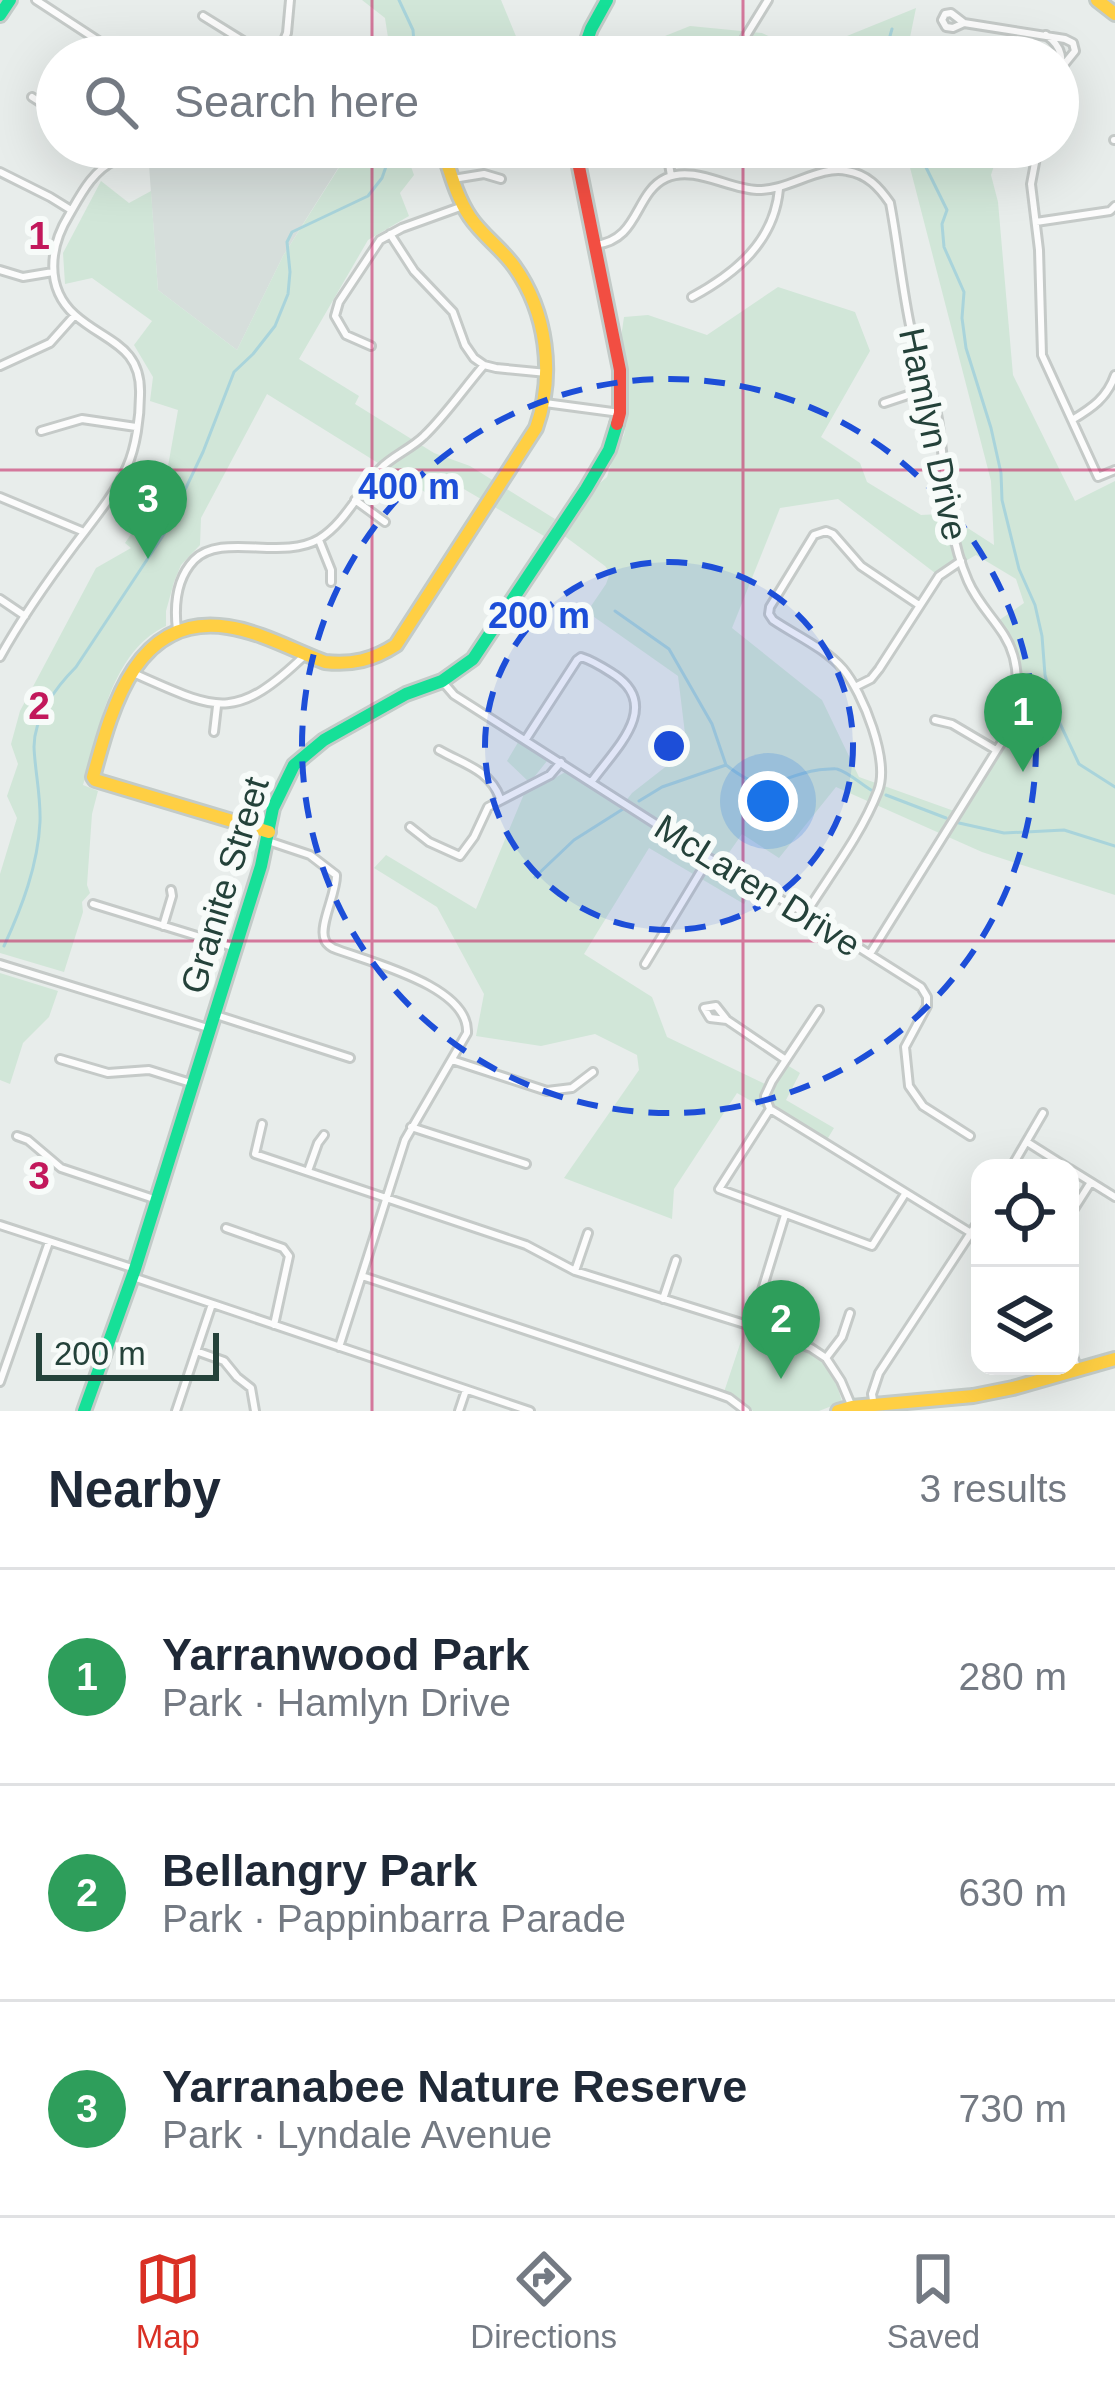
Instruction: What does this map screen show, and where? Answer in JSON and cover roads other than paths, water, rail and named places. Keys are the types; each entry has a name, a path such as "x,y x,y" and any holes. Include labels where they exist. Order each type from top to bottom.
{"street":[{"path":"0,15 10,0"},
{"path":"36,0 91,36"},
{"path":"285,36 290,0"},
{"path":"588,36 607,0"},
{"path":"746,36 768,0"},
{"path":"1096,0 1115,14"},
{"path":"203,16 237,36"},
{"path":"964,22 1053,36"},
{"path":"32,97 36,100"},
{"path":"0,657 126,470 136,427 141,392 134,361 122,347 75,315 53,272 56,240 71,210 104,168"},
{"path":"338,1347 411,1127 467,1033 468,1022 438,989 325,941 323,932 337,885 329,867 310,855 93,777 106,729 140,656 177,629 223,625 326,662 358,664 396,645 525,446 545,403 548,374 538,319 527,287 474,223 449,168"},
{"name":"Granite Street","path":"84,1411 134,1273 214,1022 270,842 279,793 304,754 377,709 442,681 473,659 609,450 620,413 620,370 579,168"},
{"path":"595,245 620,236 652,190 670,176 669,168"},
{"path":"1034,168 1040,347 1098,477 1115,470"},
{"name":"Hamlyn Drive","path":"670,176 693,175 737,188 779,189 844,170 880,188 890,203 911,332 937,412 947,500 961,562 979,603 1005,636 1016,663 1015,710 1008,732 870,954"},
{"path":"0,172 71,210"},
{"path":"453,179 484,174 501,179"},
{"path":"692,297 735,270 756,249 771,226 779,189"},
{"path":"371,346 340,329 335,316 375,246 401,227 464,206"},
{"path":"1036,222 1113,211"},
{"path":"390,234 414,271 453,312 469,352 484,365 548,374"},
{"path":"0,271 22,277 53,272"},
{"path":"0,366 50,343 75,315"},
{"path":"177,629 180,584 195,559 217,548 284,549 319,538 334,527 382,466 429,431 484,365"},
{"path":"1072,420 1099,402 1115,375"},
{"path":"884,403 929,388"},
{"path":"545,403 620,413"},
{"path":"41,431 82,419 136,427"},
{"path":"0,497 84,532"},
{"path":"355,500 385,522"},
{"path":"806,914 880,789 882,760 843,669 773,620 770,607 814,536 826,531 861,566 919,605"},
{"path":"319,538 332,582"},
{"path":"855,688 879,669 939,576 961,562"},
{"path":"0,598 25,616"},
{"path":"131,672 186,697 217,704 254,697 305,655"},
{"path":"526,740 577,661 594,661 628,684 637,709 632,724 592,781"},
{"name":"McLaren Drive","path":"442,681 454,695 709,858 921,987 927,997 922,1016 905,1047 914,1097 970,1136"},
{"path":"214,732 217,704"},
{"path":"935,720 952,724 996,750"},
{"path":"439,750 487,776 500,798"},
{"path":"410,827 460,856 484,812 500,798 550,775 557,759"},
{"path":"645,964 709,858"},
{"path":"164,926 170,890"},
{"path":"93,904 236,948"},
{"path":"0,964 350,1058"},
{"path":"819,1010 766,1096 770,1109 971,1233 879,1373 872,1394 874,1406"},
{"path":"728,1020 786,1060"},
{"path":"60,1059 108,1073 149,1070 194,1084"},
{"path":"452,1060 548,1091 572,1088 593,1072"},
{"path":"770,1109 718,1190 872,1246 905,1194"},
{"path":"1017,1159 1043,1113"},
{"path":"262,1124 254,1154 526,1244 575,1271 811,1348 826,1358 842,1381 845,1409 973,1396 1058,1375"},
{"path":"411,1127 526,1164"},
{"path":"17,1136 61,1168 157,1201"},
{"path":"308,1171 324,1136"},
{"path":"1027,1142 1054,1159"},
{"path":"1079,1174 1115,1197"},
{"path":"1079,1201 1091,1182"},
{"path":"751,1326 785,1215"},
{"path":"0,1225 212,1304 530,1411"},
{"path":"226,1228 283,1247 289,1256 274,1325"},
{"path":"575,1271 588,1233"},
{"path":"0,1382 49,1242"},
{"path":"663,1299 676,1260"},
{"path":"362,1276 715,1393 746,1411"},
{"path":"176,1411 212,1304"},
{"path":"826,1358 842,1337 850,1313"},
{"path":"196,1351 228,1364 251,1388 255,1408 243,1406"},
{"path":"1079,1370 1115,1359"},
{"path":"459,1411 466,1390"}],"waterway":[{"path":"399,0 413,36"},
{"path":"890,36 892,29"},
{"path":"4,946 23,901 39,838 34,747 42,714 164,534 234,372 275,326 288,294 287,242 292,232 368,196 386,168"},
{"path":"926,168 947,210 942,224 944,247 964,292 966,348 991,428 1019,569 1035,605 1056,715 1079,764 1115,787"},
{"path":"615,611 669,649 712,724 726,765"},
{"path":"639,801 662,787 726,765 763,784 836,769 871,790"},
{"path":"886,795 946,818"},
{"path":"535,877 574,840 623,809"},
{"path":"959,823 1004,833 1064,830 1115,846"}],"place":[{"name":"Yarranabee Nature Reserve","path":"148,559"},
{"name":"Yarranwood Park","path":"1023,772"},
{"name":"Bellangry Park","path":"781,1379"}]}
